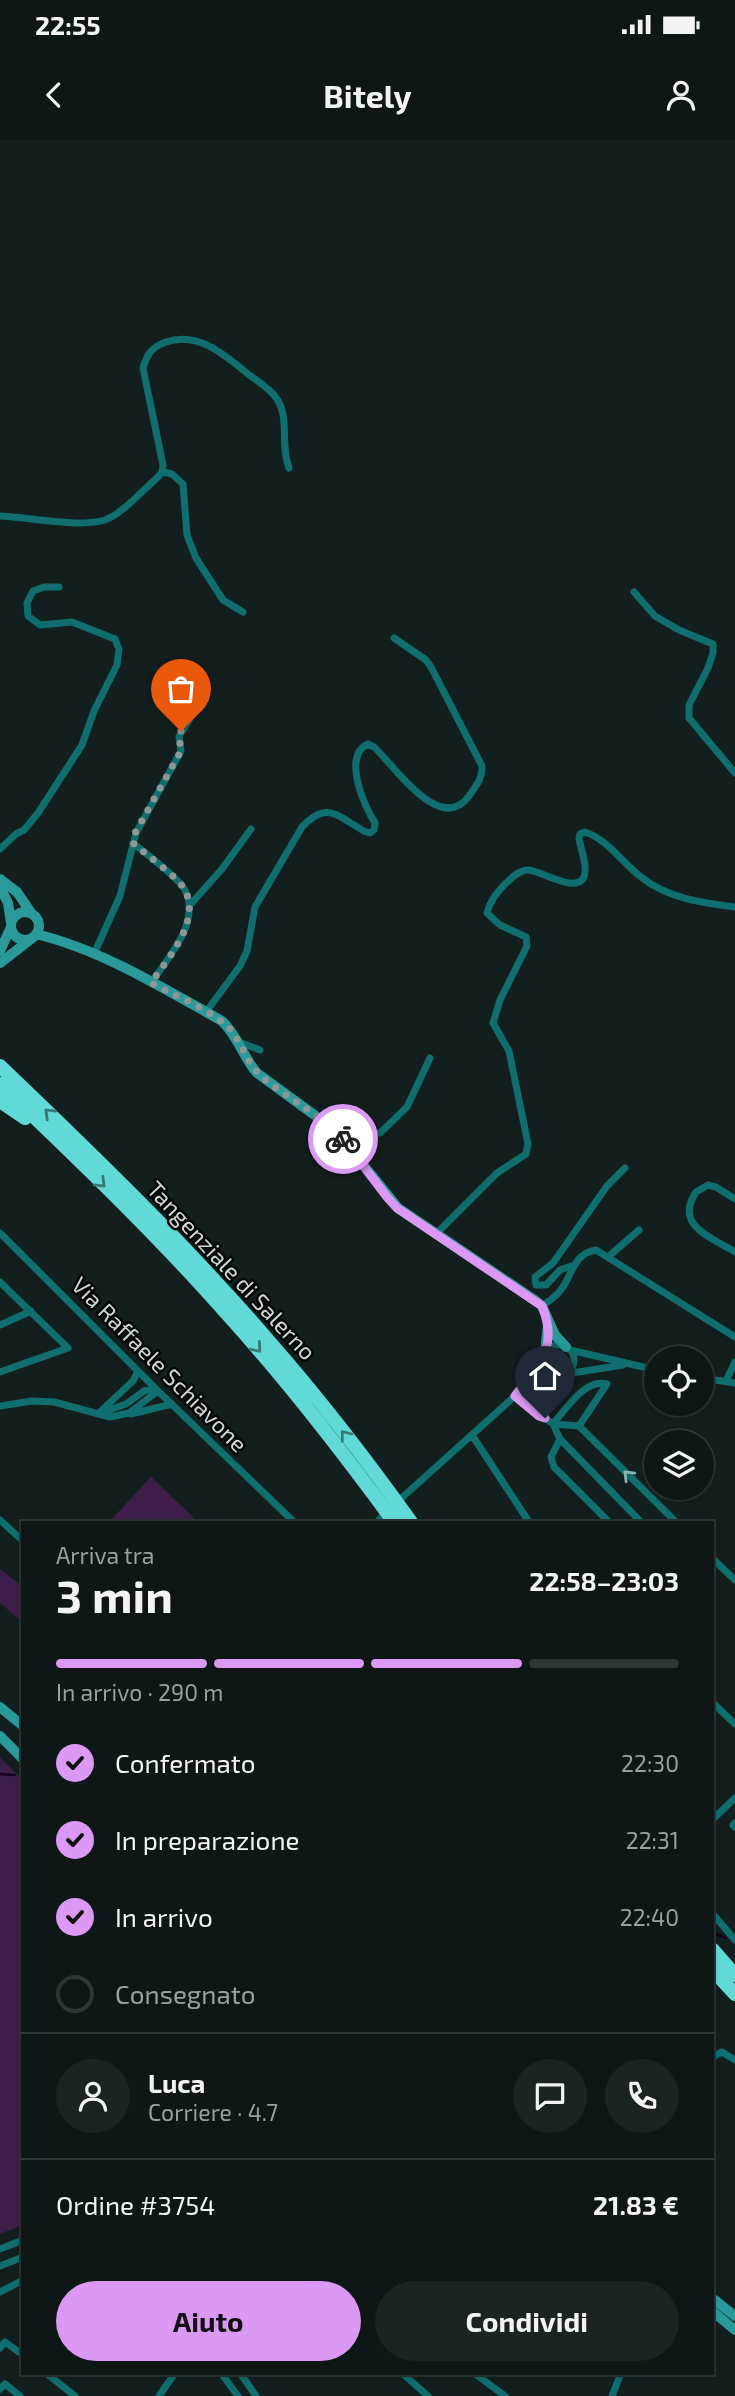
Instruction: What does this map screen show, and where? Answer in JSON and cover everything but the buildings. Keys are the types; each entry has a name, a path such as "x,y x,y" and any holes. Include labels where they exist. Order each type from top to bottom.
{"highway":[{"name":"Tangenziale di Salerno","path":"0,1066 141,1203 217,1283 322,1405 381,1494"},
{"name":"Tangenziale di Salerno","path":"0,1084 177,1259 227,1313 404,1521"},
{"path":"0,1101 76,1158"},
{"path":"714,1951 735,1975"},
{"path":"714,1971 735,1994"}],"street":[{"path":"162,472 159,440 143,368 153,348 176,339 190,340 221,352 278,400 289,468"},
{"path":"0,516 90,522 106,520 162,472"},
{"path":"162,472 172,474 183,484 187,535 195,558 223,600 243,612"},
{"path":"0,849 24,830 51,795 82,745 94,711 117,665 119,649 115,639 72,622 40,625 28,616 27,603 33,591 44,587 59,587"},
{"path":"634,592 655,616 679,630 713,644 708,668 689,705 690,719 735,773"},
{"path":"206,1012 240,966 247,951 256,907 302,827 321,812 330,813 364,831 370,833 374,830 375,823 357,777 357,756 362,747 368,744 374,747 418,795 435,806 446,807 466,800 480,779 482,766 441,682 426,660 394,638"},
{"path":"94,954 120,896 135,833 181,751 179,736 190,719 190,709"},
{"path":"151,983 178,943 185,929 190,905 222,869 251,829"},
{"path":"436,1234 497,1172 526,1154 528,1144 509,1051 493,1023 500,1000 527,946 526,937 500,925 487,913 494,896 514,876 527,870 571,884 579,881 584,876 585,868 579,839 580,834 585,832 596,837 642,878 666,893 735,907"},
{"path":"133,843 184,888 190,905"},
{"path":"0,879 17,892 35,917 62,941"},
{"path":"0,887 8,903 11,925 17,938 26,940 35,935 62,941 94,954 222,1021 238,1041 248,1062 257,1073 324,1122 347,1143 397,1208 542,1306 555,1335 574,1357 574,1365 565,1375 537,1390 515,1396"},
{"path":"0,951 17,914 24,912 35,917 39,927 35,935 0,963"},
{"path":"238,1041 260,1051"},
{"path":"347,1143 364,1132 380,1133 402,1114 415,1093 430,1058"},
{"path":"625,1168 607,1186 552,1263 535,1278 536,1285 546,1285 560,1270 571,1266 589,1251 596,1250 735,1337"},
{"path":"735,1199 708,1185 693,1197 689,1213 695,1228 735,1252"},
{"path":"608,1257 639,1230"},
{"name":"Via Raffaele Schiavone","path":"0,1233 156,1390 293,1521"},
{"path":"542,1306 558,1294 568,1280 571,1266"},
{"path":"0,1282 68,1348 0,1372"},
{"path":"0,1325 31,1311"},
{"path":"548,1322 544,1356 549,1373 565,1375 627,1364"},
{"path":"377,1521 515,1396 553,1345 644,1368"},
{"path":"731,1382 735,1362"},
{"path":"98,1414 133,1381 138,1371"},
{"path":"553,1424 586,1388 599,1383 607,1384 579,1426"},
{"path":"98,1414 126,1404 144,1391 156,1390"},
{"path":"117,1417 129,1413 156,1390"},
{"path":"537,1390 537,1404 545,1418"},
{"path":"515,1396 553,1424 560,1439 640,1521"},
{"path":"0,1406 21,1402 54,1402 117,1417 172,1404"},
{"path":"553,1424 579,1426 675,1521"},
{"path":"472,1435 528,1521"},
{"path":"560,1439 551,1457 554,1467 608,1521"},
{"path":"0,1520 21,1539"},
{"path":"714,1560 735,1580"},
{"path":"714,1704 735,1724"},
{"path":"0,1707 21,1724"},
{"path":"0,1736 21,1757"},
{"path":"714,1818 735,1798"},
{"path":"714,1915 735,1940"},
{"path":"714,2056 722,2052 734,2060"},
{"path":"0,2249 21,2241"},
{"path":"0,2266 21,2258"},
{"path":"0,2292 21,2281"},
{"path":"714,2300 735,2316"},
{"path":"714,2313 735,2329"},
{"path":"3,2345 21,2354"},
{"path":"48,2375 65,2393 75,2396"},
{"path":"159,2396 174,2375"},
{"path":"222,2375 238,2396"},
{"path":"241,2375 256,2396"},
{"path":"404,2375 428,2396"},
{"path":"477,2375 505,2396"},
{"path":"612,2396 620,2375"},
{"path":"0,2389 5,2384 20,2396"}],"shaded area":[{"path":"151,1477 197,1521 110,1521"},
{"path":"0,1569 21,1585 21,1617 19,1619 0,1603"},
{"path":"0,1758 21,1778 21,2226 0,2234"}],"waterway":[{"path":"0,1774 15,1775"},
{"path":"714,1934 726,1938"}],"way so far":[{"path":"181,731 181,751 135,833 133,843 184,888 190,905 185,929 151,983 222,1021 232,1031 248,1062 257,1073 335,1130 343,1139"}],"route":[{"path":"343,1139 397,1208 542,1306 548,1322 548,1339 543,1360 515,1396 545,1418"}]}
